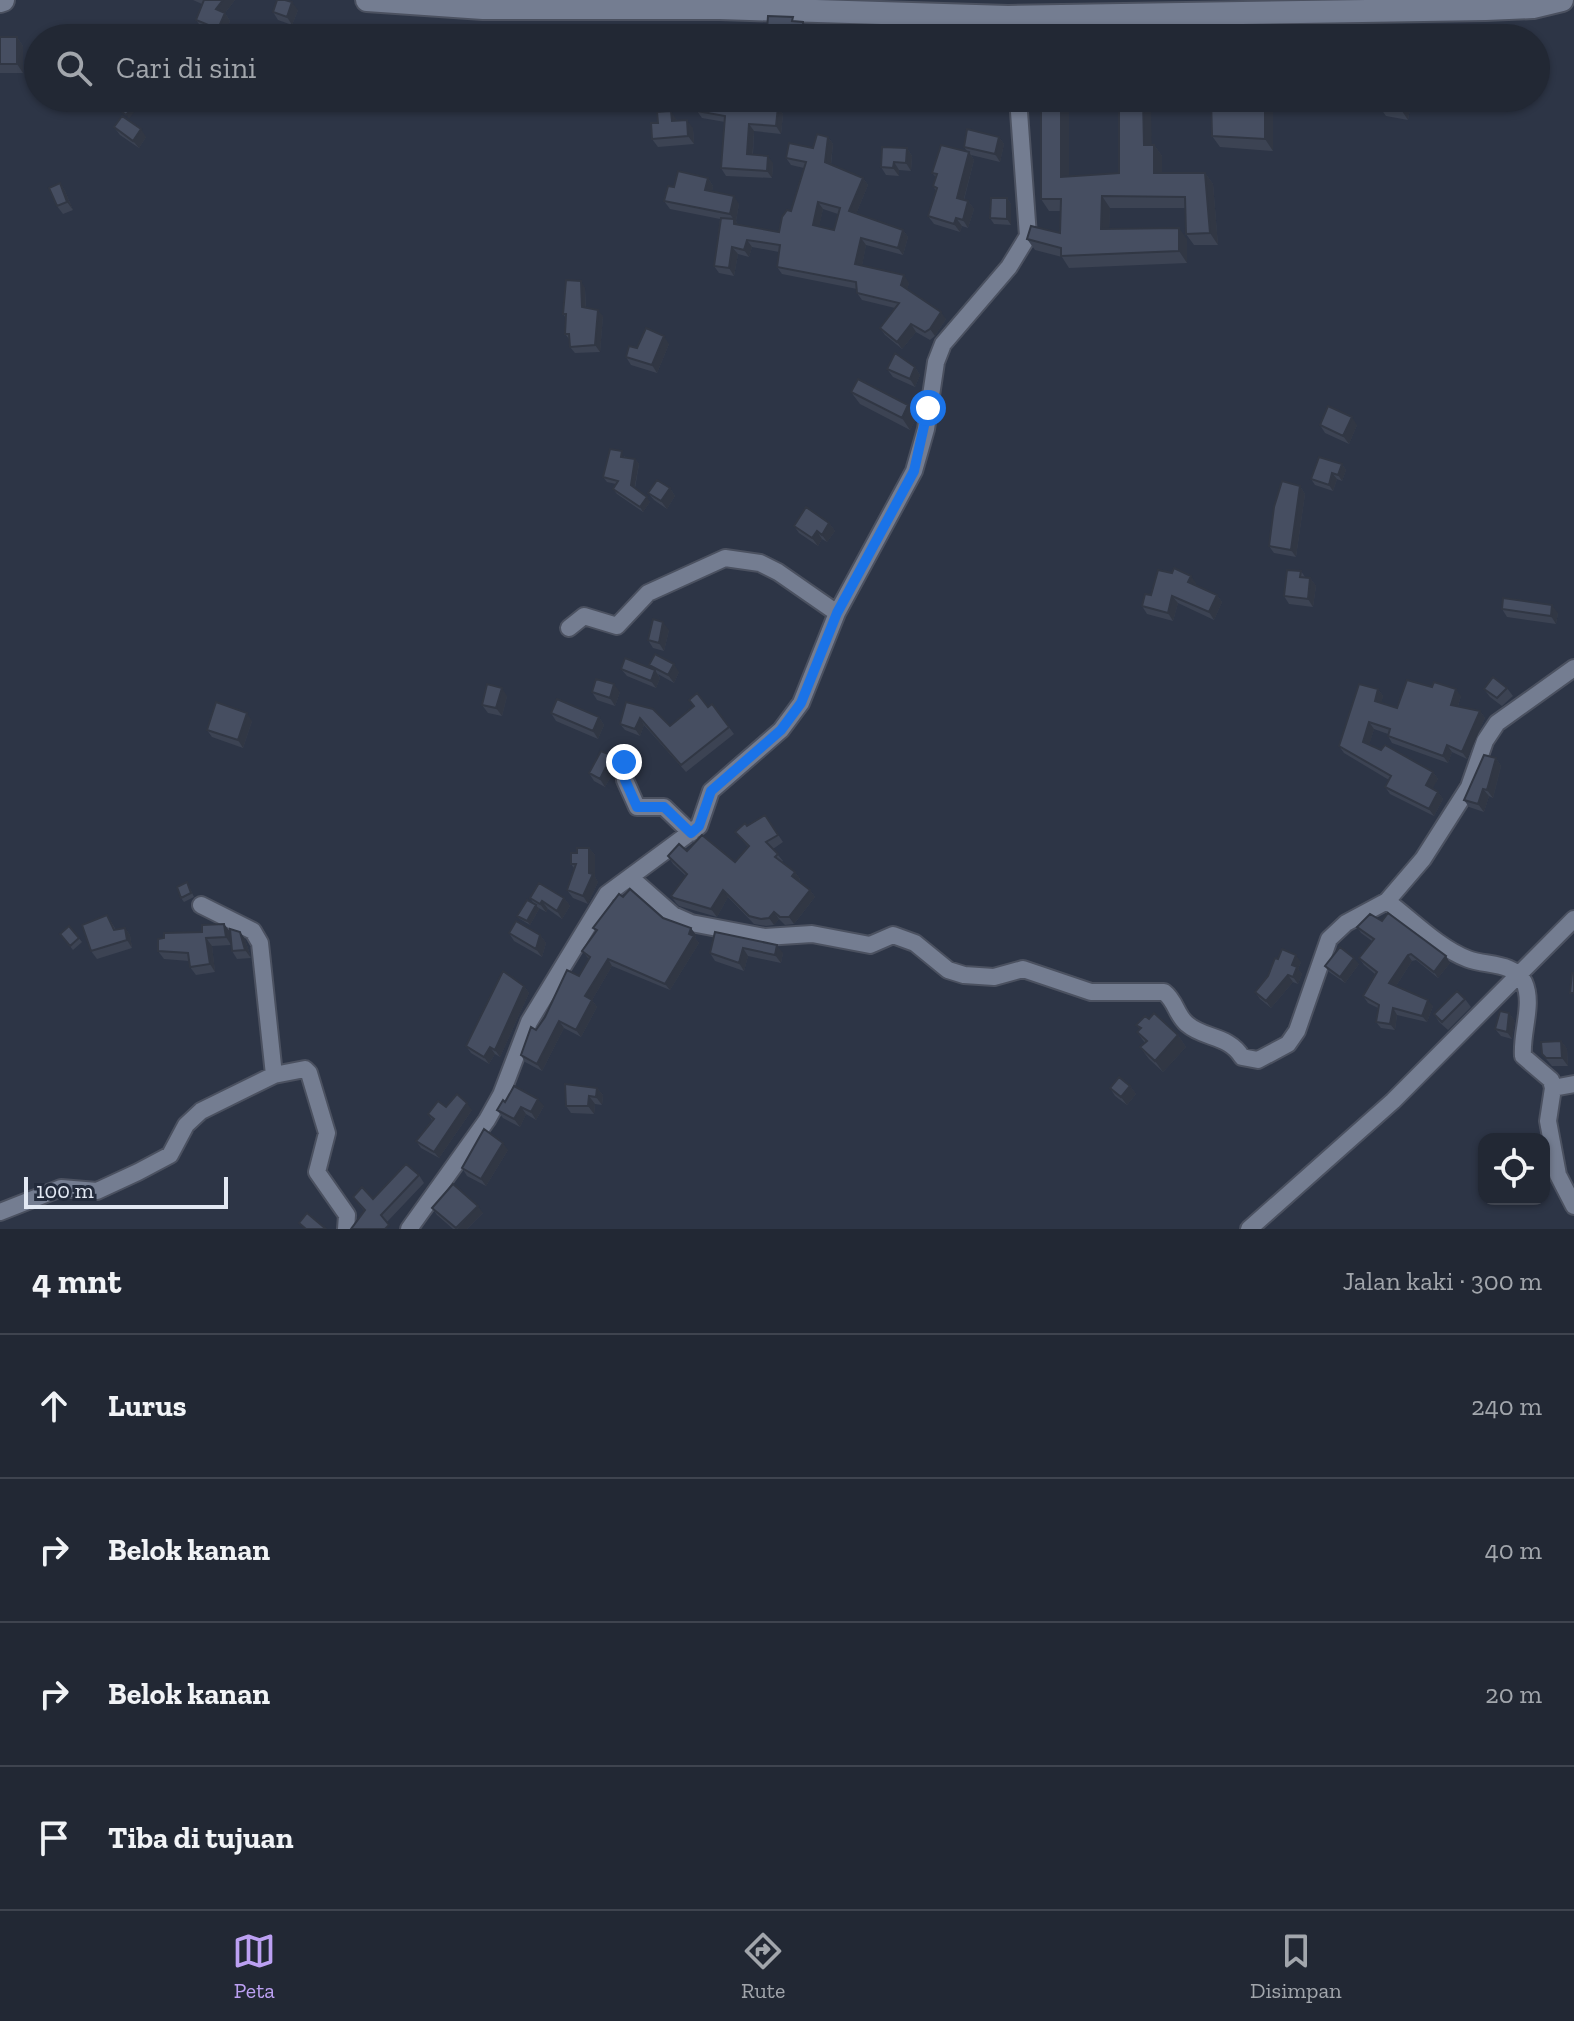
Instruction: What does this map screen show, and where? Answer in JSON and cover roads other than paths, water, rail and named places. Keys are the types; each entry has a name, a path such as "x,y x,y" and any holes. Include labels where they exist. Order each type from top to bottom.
{"main road":[{"path":"367,0 483,8 847,5 988,24"},
{"path":"1033,24 1170,6 1486,9 1533,7 1562,0"}],"street":[{"path":"409,1229 501,1095 529,1022 607,894 699,826 711,791 792,718 811,682 837,613 914,471 926,429 936,362 943,344 1009,267 1028,236 1019,112"},
{"path":"569,628 584,616 617,626 648,593 725,558 760,563 837,613"},
{"path":"630,877 673,915 691,923 765,937 812,934 870,945 893,935 915,943 948,970 964,975 994,977 1023,969 1091,992 1164,992 1171,997 1187,1024 1236,1047 1250,1060 1258,1060 1288,1044 1304,1015 1329,939 1346,923 1387,901 1423,859 1469,787 1485,741 1497,723 1574,668"},
{"path":"624,762 625,780 637,807 664,807 691,833"},
{"path":"1387,901 1462,957 1517,973"},
{"path":"201,905 253,931 260,943 274,1075"},
{"path":"1249,1229 1393,1101 1574,919"},
{"path":"1517,973 1528,998 1523,1056 1551,1080 1553,1088 1548,1121 1558,1175 1574,1206"},
{"path":"0,1212 57,1189 97,1191 138,1172 170,1155 186,1125 201,1111 274,1075 305,1069 309,1073 327,1133 317,1172 347,1215 346,1229"},
{"path":"1553,1088 1574,1084"}]}
